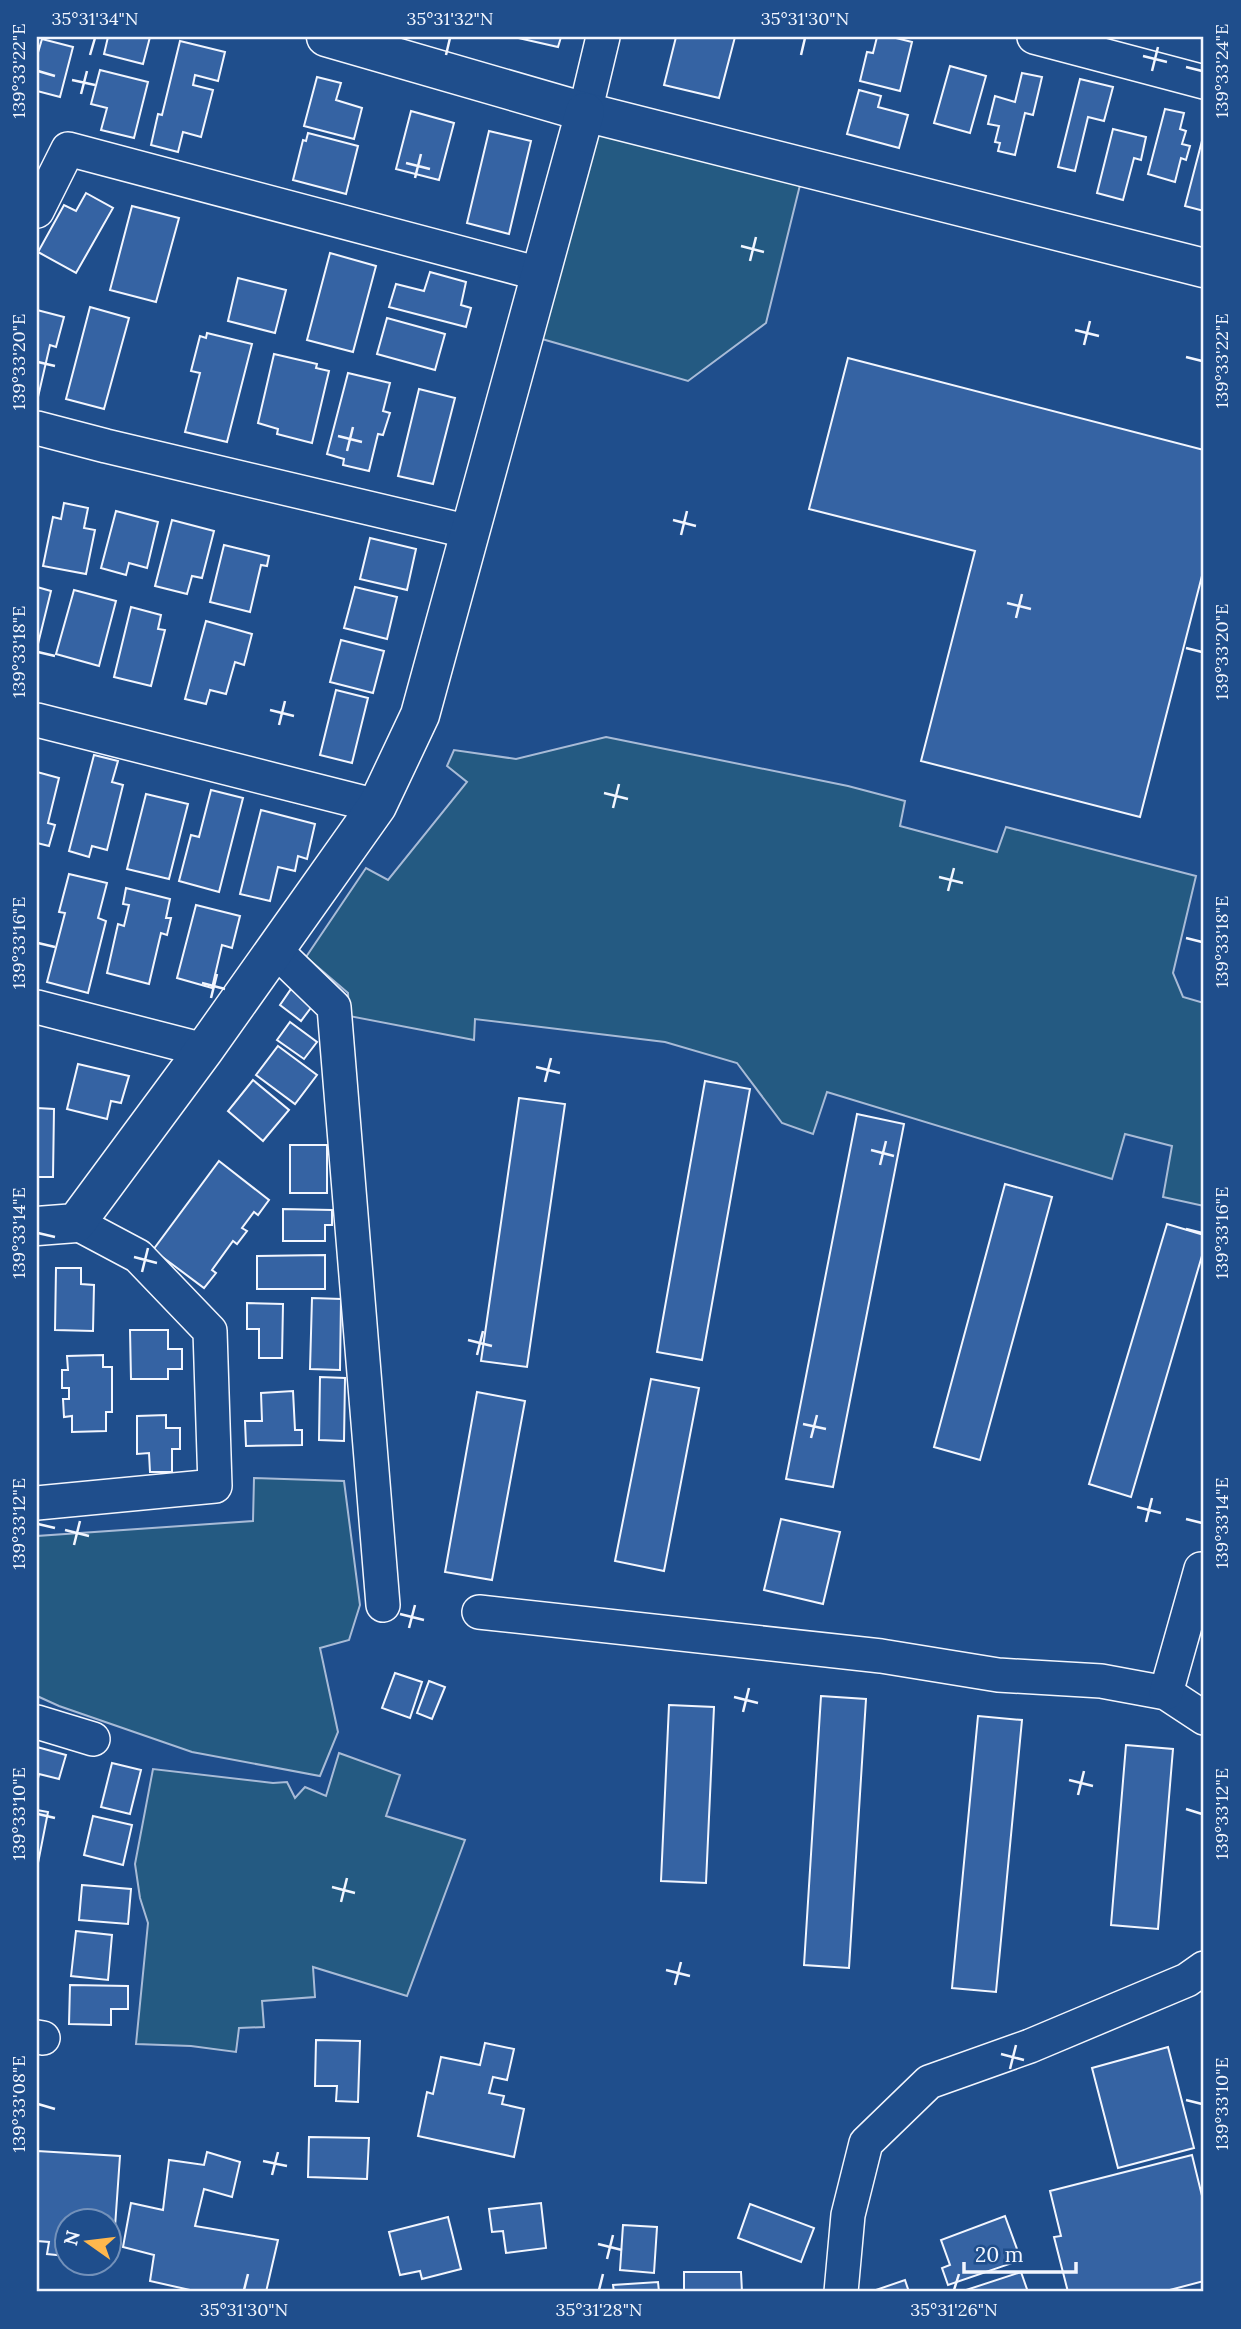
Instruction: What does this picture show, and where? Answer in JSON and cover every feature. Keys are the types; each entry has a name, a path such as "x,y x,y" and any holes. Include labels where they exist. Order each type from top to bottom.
{"street":[{"path":"326,37 585,112 1204,268"},
{"path":"76,1223 204,1050 377,806 420,715 585,112 603,37"},
{"path":"1034,37 1204,82"},
{"path":"37,211 68,149 540,274"},
{"path":"37,428 470,532"},
{"path":"37,720 377,806"},
{"path":"275,950 334,1007 383,1605"},
{"path":"37,1007 204,1050"},
{"path":"37,1226 76,1223 138,1256 210,1331 215,1486 37,1503"},
{"path":"1167,1693 1201,1569 1204,1569"},
{"path":"480,1612 881,1657 998,1675 1101,1681 1167,1693 1204,1718"},
{"path":"37,1722 93,1739"},
{"path":"841,2292 848,2215 866,2143 929,2082 1042,2041 1187,1980 1204,1968"}],"shaded area":[{"path":"594,124 801,181 766,323 688,381 535,337"},
{"path":"606,737 848,786 905,801 900,826 997,852 1006,827 1196,876 1173,973 1183,997 1204,1003 1204,1206 1163,1197 1172,1146 1125,1134 1112,1179 827,1092 813,1134 782,1123 737,1063 665,1042 475,1019 474,1040 349,1016 348,993 306,957 366,868 388,880 467,782 447,766 454,750 516,759"},
{"path":"254,1478 344,1481 360,1605 349,1640 320,1648 338,1732 320,1776 192,1752 37,1696 37,1536 253,1521"},
{"path":"339,1753 400,1775 386,1816 465,1840 407,1996 313,1967 315,1997 262,2001 264,2027 239,2028 236,2052 191,2046 136,2044 148,1923 140,1898 135,1864 153,1769 273,1783 287,1782 295,1798 305,1787 326,1796"}],"building":[{"path":"108,37 150,37 143,64 104,54"},
{"path":"514,37 561,37 558,47"},
{"path":"676,37 735,37 719,98 664,85"},
{"path":"877,37 892,37 912,42 900,91 860,81 867,52 873,53"},
{"path":"42,39 73,47 60,97 37,91 37,56"},
{"path":"180,41 225,52 218,81 195,75 193,85 213,90 201,137 183,132 178,152 151,145 158,114 162,115"},
{"path":"950,66 986,76 970,133 934,123"},
{"path":"100,70 148,82 134,138 101,130 107,108 91,104"},
{"path":"1022,73 1042,77 1033,115 1025,113 1015,155 998,151 1000,143 995,142 999,126 988,124 995,96 1015,102"},
{"path":"317,77 341,83 336,100 362,108 354,139 304,126"},
{"path":"1080,79 1113,87 1104,121 1088,117 1075,171 1058,167"},
{"path":"859,90 881,96 878,107 908,115 899,148 847,134"},
{"path":"1165,109 1184,113 1180,129 1186,131 1182,144 1190,146 1186,160 1181,158 1175,182 1148,174"},
{"path":"411,111 454,123 439,180 396,169"},
{"path":"1113,129 1146,137 1141,160 1134,158 1123,200 1097,193"},
{"path":"489,131 531,141 509,234 467,223"},
{"path":"308,133 358,146 346,194 293,180 303,140 306,141"},
{"path":"1204,138 1204,211 1185,206"},
{"path":"86,193 113,208 76,273 38,252 64,205 76,211"},
{"path":"132,206 179,218 156,302 110,290"},
{"path":"330,253 376,266 353,352 307,340"},
{"path":"430,272 466,282 461,305 471,308 466,327 389,307 396,284 424,291"},
{"path":"238,278 286,290 275,333 228,321"},
{"path":"90,307 129,318 104,409 66,399"},
{"path":"37,310 64,317 56,347 50,345 38,397"},
{"path":"387,318 445,334 435,370 377,354"},
{"path":"207,333 252,344 227,442 185,432 200,373 191,371 200,336 206,338"},
{"path":"274,354 317,364 316,368 329,371 312,443 277,434 278,429 258,423"},
{"path":"848,358 1204,450 1204,568 1140,817 921,761 975,551 809,509"},
{"path":"348,373 390,383 383,411 390,413 383,435 378,434 369,471 343,465 344,459 327,454"},
{"path":"419,389 455,398 433,484 398,476"},
{"path":"64,503 88,508 84,528 95,530 86,574 43,566 53,517 61,519"},
{"path":"116,511 158,522 147,568 129,563 126,575 101,568"},
{"path":"172,520 214,531 202,578 192,576 187,594 155,586"},
{"path":"370,538 416,549 407,590 360,579"},
{"path":"224,545 269,556 267,566 261,565 250,612 210,602"},
{"path":"37,587 51,591 37,648"},
{"path":"355,587 397,597 387,639 344,628"},
{"path":"74,590 116,601 99,666 56,654"},
{"path":"131,607 161,615 158,629 165,630 151,686 114,677"},
{"path":"206,621 252,634 244,665 235,662 226,694 210,690 206,704 185,699"},
{"path":"341,640 384,651 373,693 330,682"},
{"path":"336,690 368,698 352,763 320,755"},
{"path":"94,755 118,761 112,782 123,785 107,850 92,846 89,857 69,851"},
{"path":"37,772 59,778 48,823 55,825 49,846 37,843"},
{"path":"211,790 243,798 219,892 179,881 191,835 199,837"},
{"path":"146,794 188,804 169,879 127,869"},
{"path":"261,810 315,824 307,859 298,856 295,871 278,867 270,901 240,894"},
{"path":"69,874 107,883 98,918 106,921 88,993 47,982 65,913 59,912"},
{"path":"126,888 170,899 166,918 171,918 167,935 161,933 149,984 107,973 118,924 124,926 129,905 123,904"},
{"path":"196,905 240,916 232,948 222,945 212,988 177,978"},
{"path":"291,989 313,1005 301,1021 280,1005"},
{"path":"290,1022 317,1042 304,1059 277,1040"},
{"path":"278,1046 317,1075 295,1104 256,1075"},
{"path":"78,1064 129,1076 121,1103 111,1101 107,1119 67,1109"},
{"path":"253,1080 289,1110 263,1141 228,1111"},
{"path":"705,1081 750,1089 702,1360 657,1352"},
{"path":"519,1098 565,1104 527,1367 481,1361"},
{"path":"37,1108 54,1109 53,1177 37,1177"},
{"path":"857,1114 904,1124 833,1487 786,1479"},
{"path":"290,1145 327,1145 327,1193 290,1193"},
{"path":"219,1161 269,1200 258,1215 254,1212 242,1228 247,1231 237,1244 233,1241 212,1270 216,1273 204,1288 153,1250"},
{"path":"1005,1184 1052,1197 980,1460 934,1447"},
{"path":"283,1209 332,1210 332,1225 325,1225 325,1241 283,1241"},
{"path":"1167,1224 1204,1235 1204,1249 1131,1497 1089,1484"},
{"path":"325,1255 325,1289 257,1289 257,1256"},
{"path":"56,1268 81,1268 81,1284 94,1285 93,1331 55,1330"},
{"path":"312,1298 341,1299 340,1370 310,1369"},
{"path":"247,1303 283,1304 282,1358 259,1358 259,1329 247,1329"},
{"path":"130,1330 168,1330 168,1349 182,1349 182,1369 168,1369 168,1379 131,1379"},
{"path":"103,1355 103,1367 112,1367 112,1412 106,1412 106,1431 72,1432 72,1416 64,1417 63,1399 69,1399 69,1388 62,1388 62,1370 68,1370 67,1356"},
{"path":"320,1377 345,1378 344,1441 319,1440"},
{"path":"651,1379 699,1388 664,1571 615,1561"},
{"path":"293,1391 295,1430 302,1430 302,1445 246,1446 245,1421 262,1421 261,1393"},
{"path":"477,1392 525,1401 492,1580 445,1572"},
{"path":"166,1415 166,1428 180,1428 180,1449 172,1449 172,1472 150,1472 149,1453 137,1454 137,1416"},
{"path":"781,1519 840,1532 823,1604 764,1590"},
{"path":"395,1673 422,1682 410,1718 382,1708"},
{"path":"429,1681 445,1687 432,1719 417,1713"},
{"path":"821,1696 866,1699 849,1968 804,1965"},
{"path":"669,1705 714,1707 706,1883 661,1881"},
{"path":"978,1716 1022,1720 996,1992 952,1988"},
{"path":"1126,1745 1173,1749 1158,1929 1111,1925"},
{"path":"37,1747 66,1755 59,1779 39,1774 37,1783"},
{"path":"112,1763 141,1770 130,1814 101,1807"},
{"path":"37,1810 48,1812 38,1863 37,1863"},
{"path":"93,1816 132,1825 123,1865 84,1855"},
{"path":"82,1885 131,1889 128,1924 79,1920"},
{"path":"76,1931 112,1935 108,1980 71,1976"},
{"path":"70,1985 128,1986 128,2009 111,2009 111,2025 69,2024"},
{"path":"316,2040 360,2041 358,2102 336,2101 337,2086 315,2086"},
{"path":"485,2043 514,2049 507,2080 493,2077 489,2093 504,2096 502,2104 524,2109 514,2157 418,2136 427,2092 433,2094 441,2057 480,2065"},
{"path":"1168,2047 1194,2148 1118,2168 1092,2068"},
{"path":"309,2137 369,2138 367,2179 308,2177"},
{"path":"37,2151 120,2156 116,2206 52,2206 52,2255 47,2254 49,2242 37,2241"},
{"path":"207,2152 240,2162 232,2197 204,2189 195,2226 278,2240 266,2292 199,2292 150,2281 154,2255 123,2247 131,2203 163,2210 169,2160 204,2165"},
{"path":"1192,2155 1204,2204 1204,2281 1162,2292 1068,2292 1054,2237 1061,2236 1050,2191"},
{"path":"541,2203 546,2248 506,2253 503,2231 492,2232 489,2209"},
{"path":"750,2204 814,2228 801,2262 738,2238"},
{"path":"1005,2216 1021,2260 948,2285 942,2268 950,2265 941,2240"},
{"path":"448,2217 461,2269 422,2279 420,2271 400,2275 389,2232"},
{"path":"623,2225 657,2227 654,2273 620,2270"},
{"path":"684,2272 741,2272 742,2292 684,2292"},
{"path":"1021,2272 1028,2292 960,2292"},
{"path":"905,2280 909,2292 873,2292 873,2291"},
{"path":"658,2282 659,2292 614,2292 613,2285"}]}
